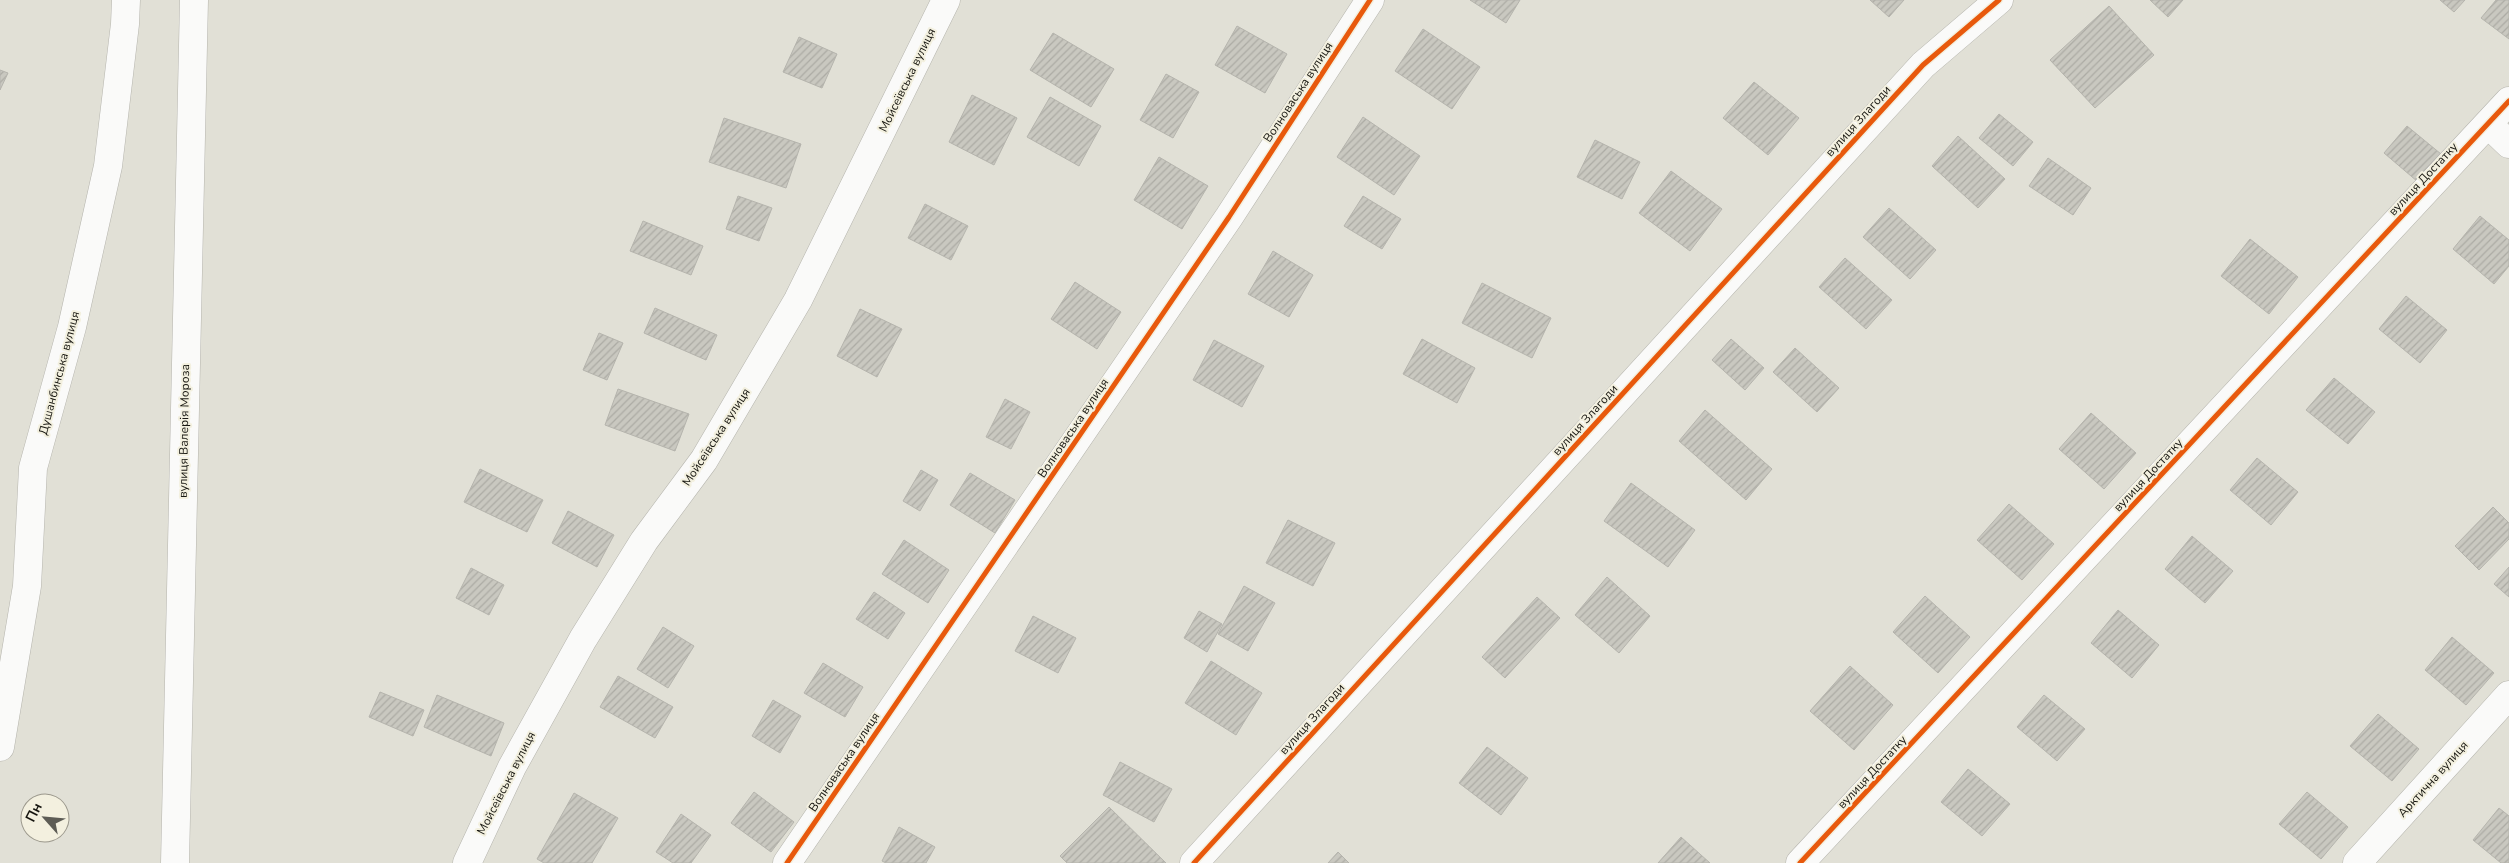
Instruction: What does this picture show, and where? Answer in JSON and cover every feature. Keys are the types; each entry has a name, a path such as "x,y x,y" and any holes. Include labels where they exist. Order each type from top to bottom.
{"street":[{"name":"Душанбинська вулиця","path":"0,747 27,586 33,468 72,327 108,166 126,24 126,0"},
{"name":"вулиця Валерія Мороза","path":"175,863 194,0"},
{"name":"Мойсеївська вулиця","path":"467,863 512,766 583,639 644,541 704,460 798,300 946,0"},
{"name":"Волноваська вулиця","path":"786,863 1229,217 1370,0"},
{"name":"вулиця Злагоди","path":"1194,863 1922,65 1999,0"},
{"name":"вулиця Достатку","path":"1800,863 2509,101"},
{"path":"2488,124 2509,144"},
{"name":"Арктична вулиця","path":"2357,863 2509,695"}],"building":[{"path":"1470,0 1520,0 1506,23"},
{"path":"1870,0 1904,0 1889,17"},
{"path":"2150,0 2183,0 2168,17"},
{"path":"2440,0 2465,0 2454,12"},
{"path":"2496,0 2509,0 2509,39 2481,18"},
{"path":"2109,6 2154,55 2095,108 2050,60"},
{"path":"1237,26 1287,54 1265,93 1215,65"},
{"path":"1423,29 1480,67 1452,109 1395,71"},
{"path":"1053,33 1114,69 1091,107 1030,70"},
{"path":"799,37 837,54 822,88 783,72"},
{"path":"0,70 8,73 0,90"},
{"path":"1166,74 1199,92 1173,138 1140,120"},
{"path":"1754,82 1799,118 1768,155 1723,118"},
{"path":"972,95 1017,118 994,165 949,142"},
{"path":"1050,97 1101,126 1079,166 1027,137"},
{"path":"1999,114 2033,142 2013,166 1979,138"},
{"path":"1363,117 1420,156 1394,195 1337,157"},
{"path":"724,118 801,144 786,188 709,162"},
{"path":"2407,126 2441,154 2418,182 2384,153"},
{"path":"1958,136 2005,179 1978,208 1932,166"},
{"path":"1595,140 1640,162 1622,199 1577,177"},
{"path":"1159,157 1208,186 1182,229 1134,200"},
{"path":"2048,158 2091,188 2073,215 2029,186"},
{"path":"1671,171 1722,209 1690,251 1639,213"},
{"path":"738,196 772,208 759,241 726,229"},
{"path":"1363,196 1401,219 1382,249 1344,226"},
{"path":"925,204 968,226 951,260 908,238"},
{"path":"1889,208 1936,250 1910,279 1863,237"},
{"path":"2480,216 2509,240 2509,266 2494,284 2453,249"},
{"path":"643,221 703,246 691,275 630,251"},
{"path":"2250,239 2298,277 2269,314 2221,276"},
{"path":"1273,251 1313,275 1289,317 1248,294"},
{"path":"1845,258 1892,300 1866,329 1819,287"},
{"path":"1075,282 1121,312 1097,349 1051,319"},
{"path":"1482,283 1551,318 1532,358 1462,323"},
{"path":"2406,296 2447,330 2420,363 2379,329"},
{"path":"655,308 717,335 706,360 644,333"},
{"path":"860,309 902,329 877,377 837,356"},
{"path":"599,333 623,343 607,380 583,370"},
{"path":"1422,339 1475,368 1457,403 1403,374"},
{"path":"1731,339 1764,368 1745,390 1712,360"},
{"path":"1214,340 1264,366 1242,407 1193,380"},
{"path":"1795,348 1839,388 1817,412 1773,372"},
{"path":"2334,378 2375,412 2348,444 2306,410"},
{"path":"618,389 689,414 675,451 605,425"},
{"path":"1005,399 1030,412 1011,449 986,437"},
{"path":"1705,410 1772,469 1746,500 1679,441"},
{"path":"2091,413 2136,453 2104,489 2059,449"},
{"path":"2257,458 2298,492 2271,525 2230,490"},
{"path":"480,469 543,500 527,532 464,502"},
{"path":"921,470 938,480 920,511 903,501"},
{"path":"970,473 1015,500 995,533 950,505"},
{"path":"1631,483 1695,530 1668,567 1604,521"},
{"path":"2009,504 2054,544 2022,580 1977,540"},
{"path":"2493,507 2509,523 2509,539 2479,570 2455,546"},
{"path":"568,511 614,535 597,567 552,543"},
{"path":"1288,520 1335,543 1313,586 1266,563"},
{"path":"2192,536 2233,571 2205,603 2165,569"},
{"path":"904,540 949,570 928,603 882,574"},
{"path":"2509,567 2509,597 2494,584"},
{"path":"471,568 504,585 489,615 456,598"},
{"path":"1607,577 1650,616 1619,653 1575,615"},
{"path":"1244,586 1275,603 1248,651 1218,634"},
{"path":"874,592 905,613 888,639 856,619"},
{"path":"1925,596 1970,637 1938,673 1893,632"},
{"path":"1537,597 1560,618 1505,678 1482,657"},
{"path":"2118,610 2159,645 2132,678 2091,643"},
{"path":"1199,611 1222,624 1207,652 1184,638"},
{"path":"1033,616 1076,638 1058,673 1015,651"},
{"path":"663,627 694,646 668,688 637,669"},
{"path":"2452,637 2494,673 2466,705 2425,670"},
{"path":"1211,661 1262,693 1236,735 1185,703"},
{"path":"823,663 863,687 845,717 804,693"},
{"path":"1850,666 1893,705 1854,750 1810,711"},
{"path":"618,676 673,707 655,738 600,707"},
{"path":"380,692 424,710 413,736 369,717"},
{"path":"437,695 504,723 491,756 424,727"},
{"path":"2044,695 2085,729 2057,761 2017,727"},
{"path":"773,700 801,716 780,753 752,736"},
{"path":"2378,714 2419,749 2392,781 2350,746"},
{"path":"1487,747 1528,778 1501,815 1459,783"},
{"path":"1120,762 1172,789 1154,822 1103,795"},
{"path":"1968,769 2010,804 1982,836 1941,802"},
{"path":"754,792 794,822 771,852 731,823"},
{"path":"2307,792 2348,827 2321,859 2279,824"},
{"path":"574,793 618,818 592,863 544,863 537,859"},
{"path":"1109,807 1166,863 1067,863 1060,856"},
{"path":"2499,808 2509,816 2509,863 2501,863 2473,840"},
{"path":"681,814 711,835 691,863 673,863 656,852"},
{"path":"899,827 935,847 926,863 886,863 882,861"},
{"path":"1681,837 1710,863 1658,863"},
{"path":"1338,852 1349,863 1328,863"}],"cycle path":[{"path":"787,863 1229,217 1370,0"},
{"path":"1194,863 1923,65 1999,0"},
{"path":"1800,863 2509,101"}]}
